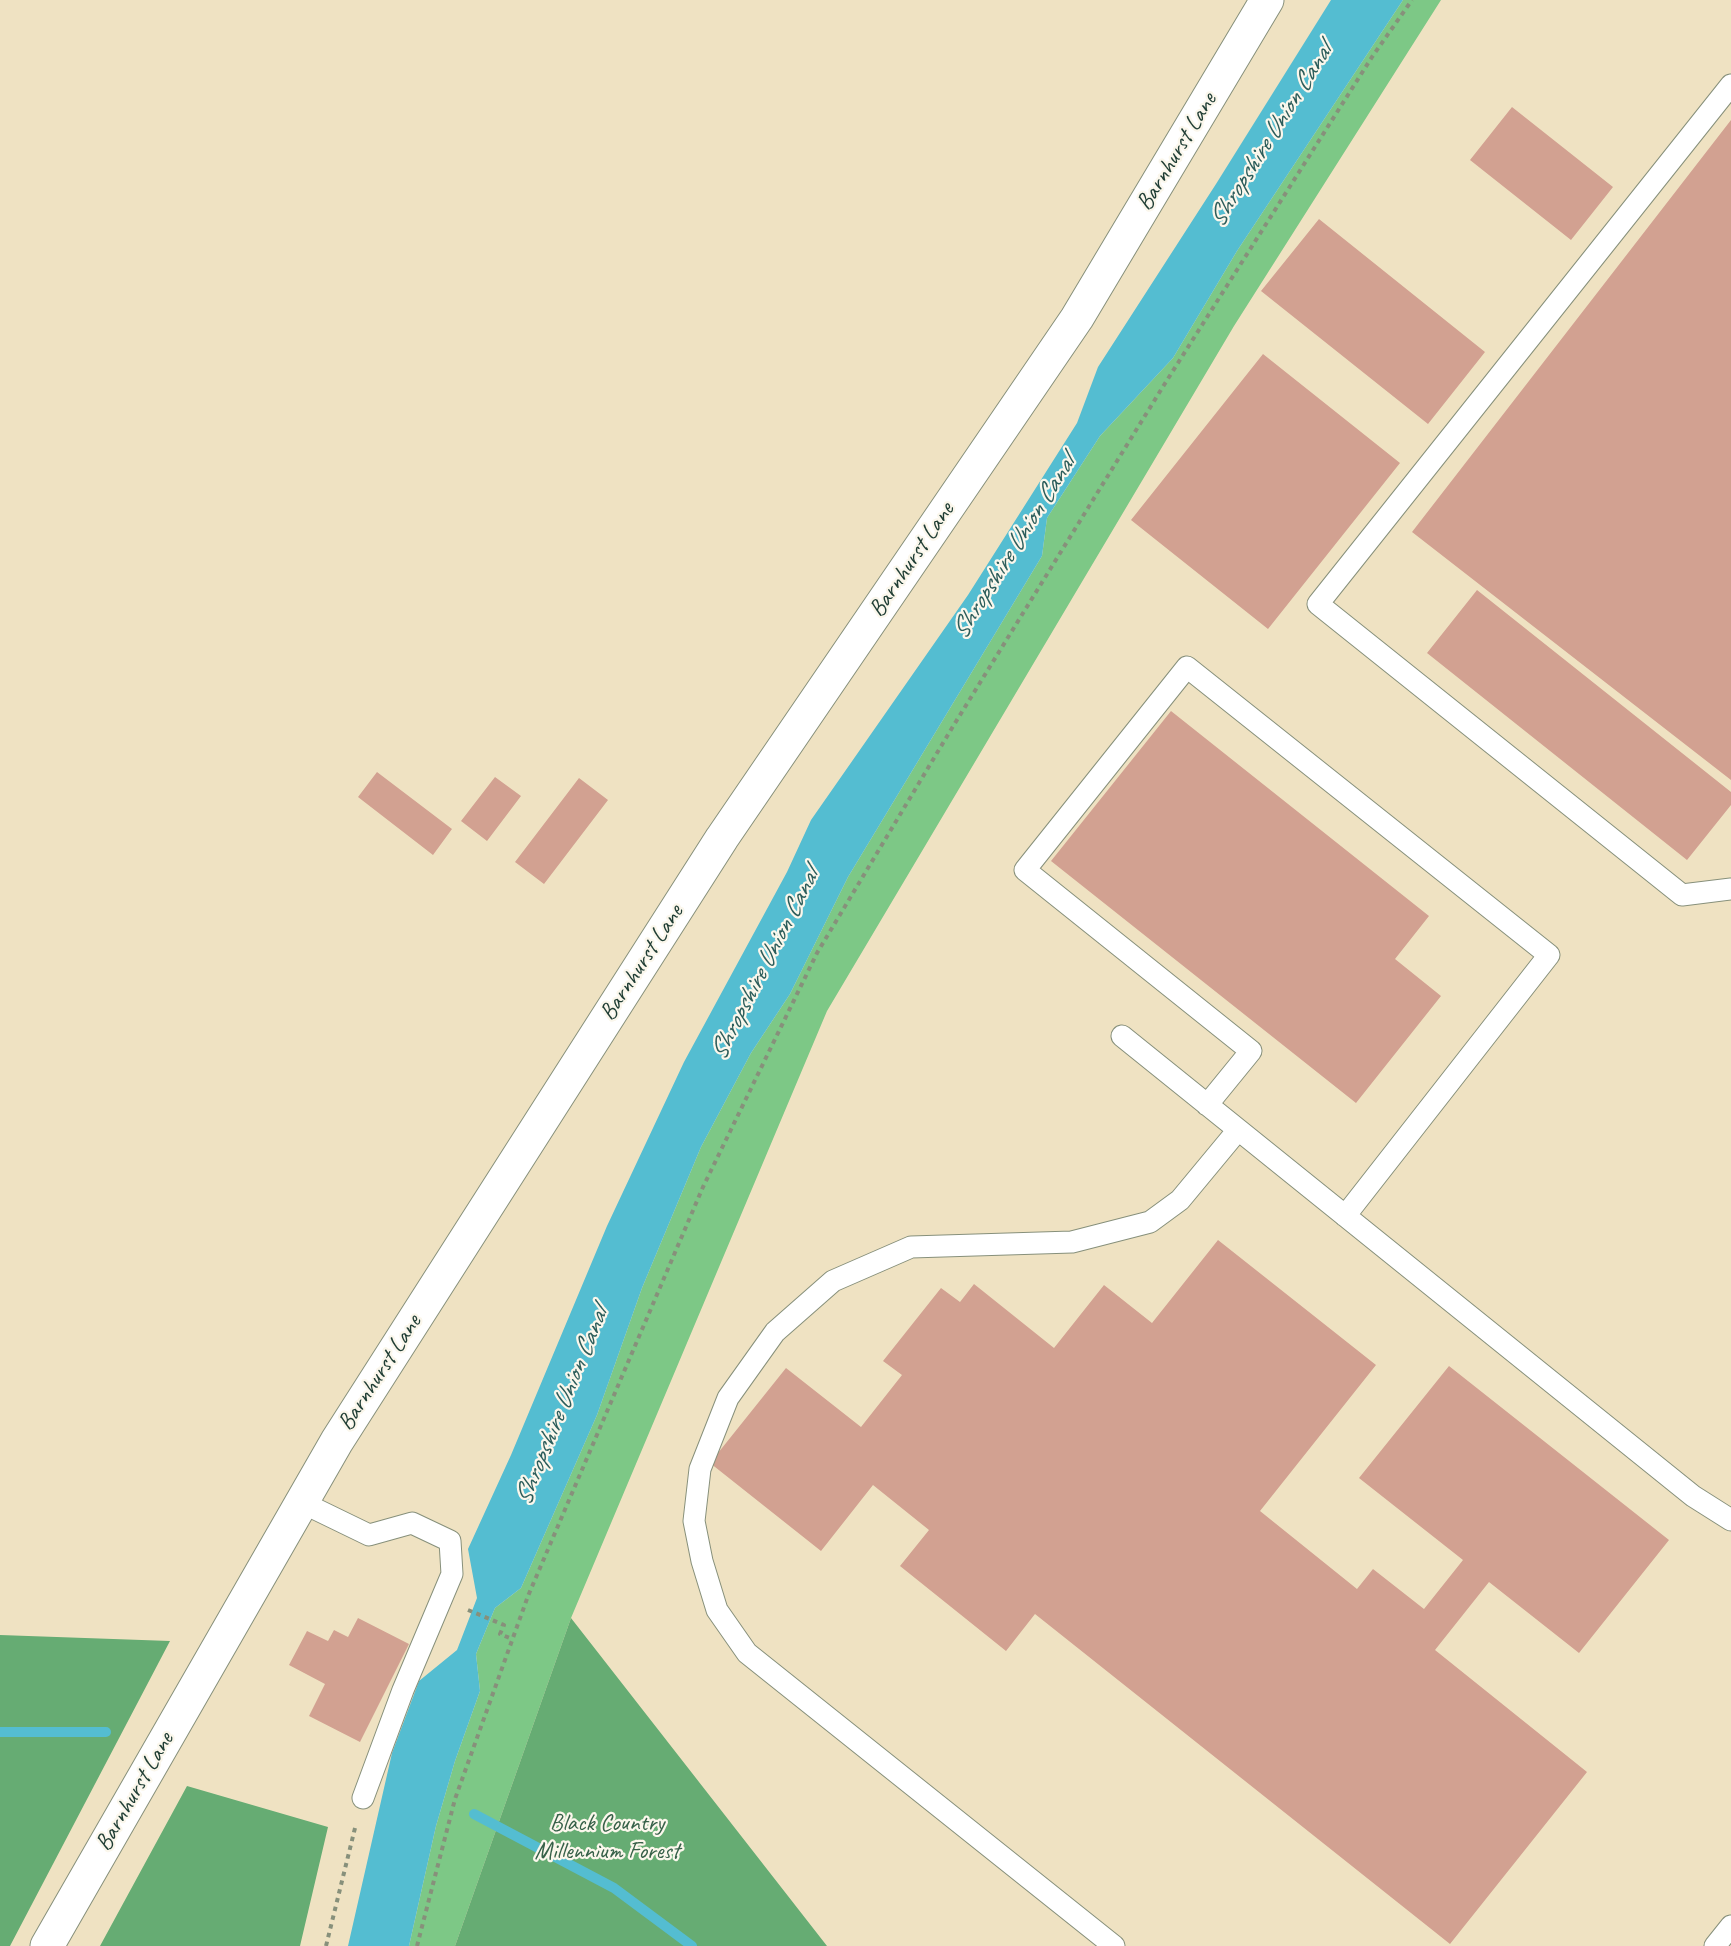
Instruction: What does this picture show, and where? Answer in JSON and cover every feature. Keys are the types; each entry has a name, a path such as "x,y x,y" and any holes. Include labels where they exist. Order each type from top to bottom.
{"street":[{"name":"Barnhurst Lane","path":"47,1946 343,1431 722,838 1077,318 1268,0"}],"lane":[{"path":"1731,85 1318,604 1682,895 1731,889"},
{"path":"1207,1105 1251,1051 1025,870 1187,667 1549,955 1345,1216"},
{"path":"1122,1036 1693,1496 1731,1520"},
{"path":"1114,1946 747,1653 717,1610 702,1561 694,1521 700,1468 728,1398 774,1332 833,1281 911,1247 1072,1242 1150,1222 1180,1200 1238,1130"},
{"path":"301,1502 369,1535 412,1523 450,1541 452,1574 403,1690 363,1798"},
{"path":"1715,1946 1731,1926"}],"path":[{"path":"417,1946 455,1799 528,1596 703,1187 817,953 951,728 1151,405 1372,57 1412,0"},
{"path":"466,1610 504,1625 500,1634 512,1639"},
{"path":"326,1946 363,1798"}],"green space":[{"path":"1403,0 1441,0 1234,326 827,1011 571,1618 455,1946 409,1946 436,1826 455,1761 480,1691 476,1654 495,1608 521,1588 597,1415 642,1288 701,1147 751,1053 790,994 848,877 1042,556 1047,518 1100,436 1173,358 1237,251"},
{"name":"Black Country Millennium Forest","path":"571,1618 827,1946 455,1946"},
{"path":"0,1635 170,1641 10,1946 0,1946"},
{"path":"187,1786 328,1827 300,1946 100,1946"}],"water":[{"name":"Shropshire Union Canal","path":"1331,0 1403,0 1237,251 1173,358 1100,436 1047,518 1042,556 848,877 790,994 751,1053 701,1147 642,1288 597,1415 521,1588 495,1608 476,1654 480,1691 455,1761 436,1826 409,1946 348,1946 392,1753 419,1681 457,1650 477,1598 468,1549 511,1455 607,1226 684,1062 787,872 811,820 968,595 1077,423 1098,367"}],"building":[{"path":"1512,107 1613,187 1571,240 1470,160"},
{"path":"1731,120 1731,780 1412,532"},
{"path":"1319,219 1485,352 1428,424 1261,291"},
{"path":"1263,354 1400,463 1268,629 1131,520"},
{"path":"1477,590 1731,792 1731,805 1687,860 1427,653"},
{"path":"1171,711 1429,916 1395,959 1441,996 1356,1103 1051,861"},
{"path":"377,772 452,829 433,855 358,797"},
{"path":"495,777 521,796 487,841 461,821"},
{"path":"579,778 608,800 544,884 515,862"},
{"path":"1218,1240 1376,1365 1260,1511 1357,1589 1373,1569 1424,1609 1463,1560 1359,1478 1449,1366 1669,1540 1579,1653 1489,1582 1435,1650 1587,1772 1450,1944 1035,1614 1006,1651 900,1566 929,1530 873,1485 821,1551 710,1463 786,1368 861,1427 902,1375 883,1361 941,1288 960,1302 974,1284 1054,1348 1104,1285 1152,1323"},
{"path":"358,1618 409,1644 360,1742 309,1716 325,1684 289,1665 307,1631 328,1641 334,1630 348,1637"}],"waterway":[{"path":"0,1732 106,1732"},
{"path":"474,1814 614,1888 692,1946"}]}
